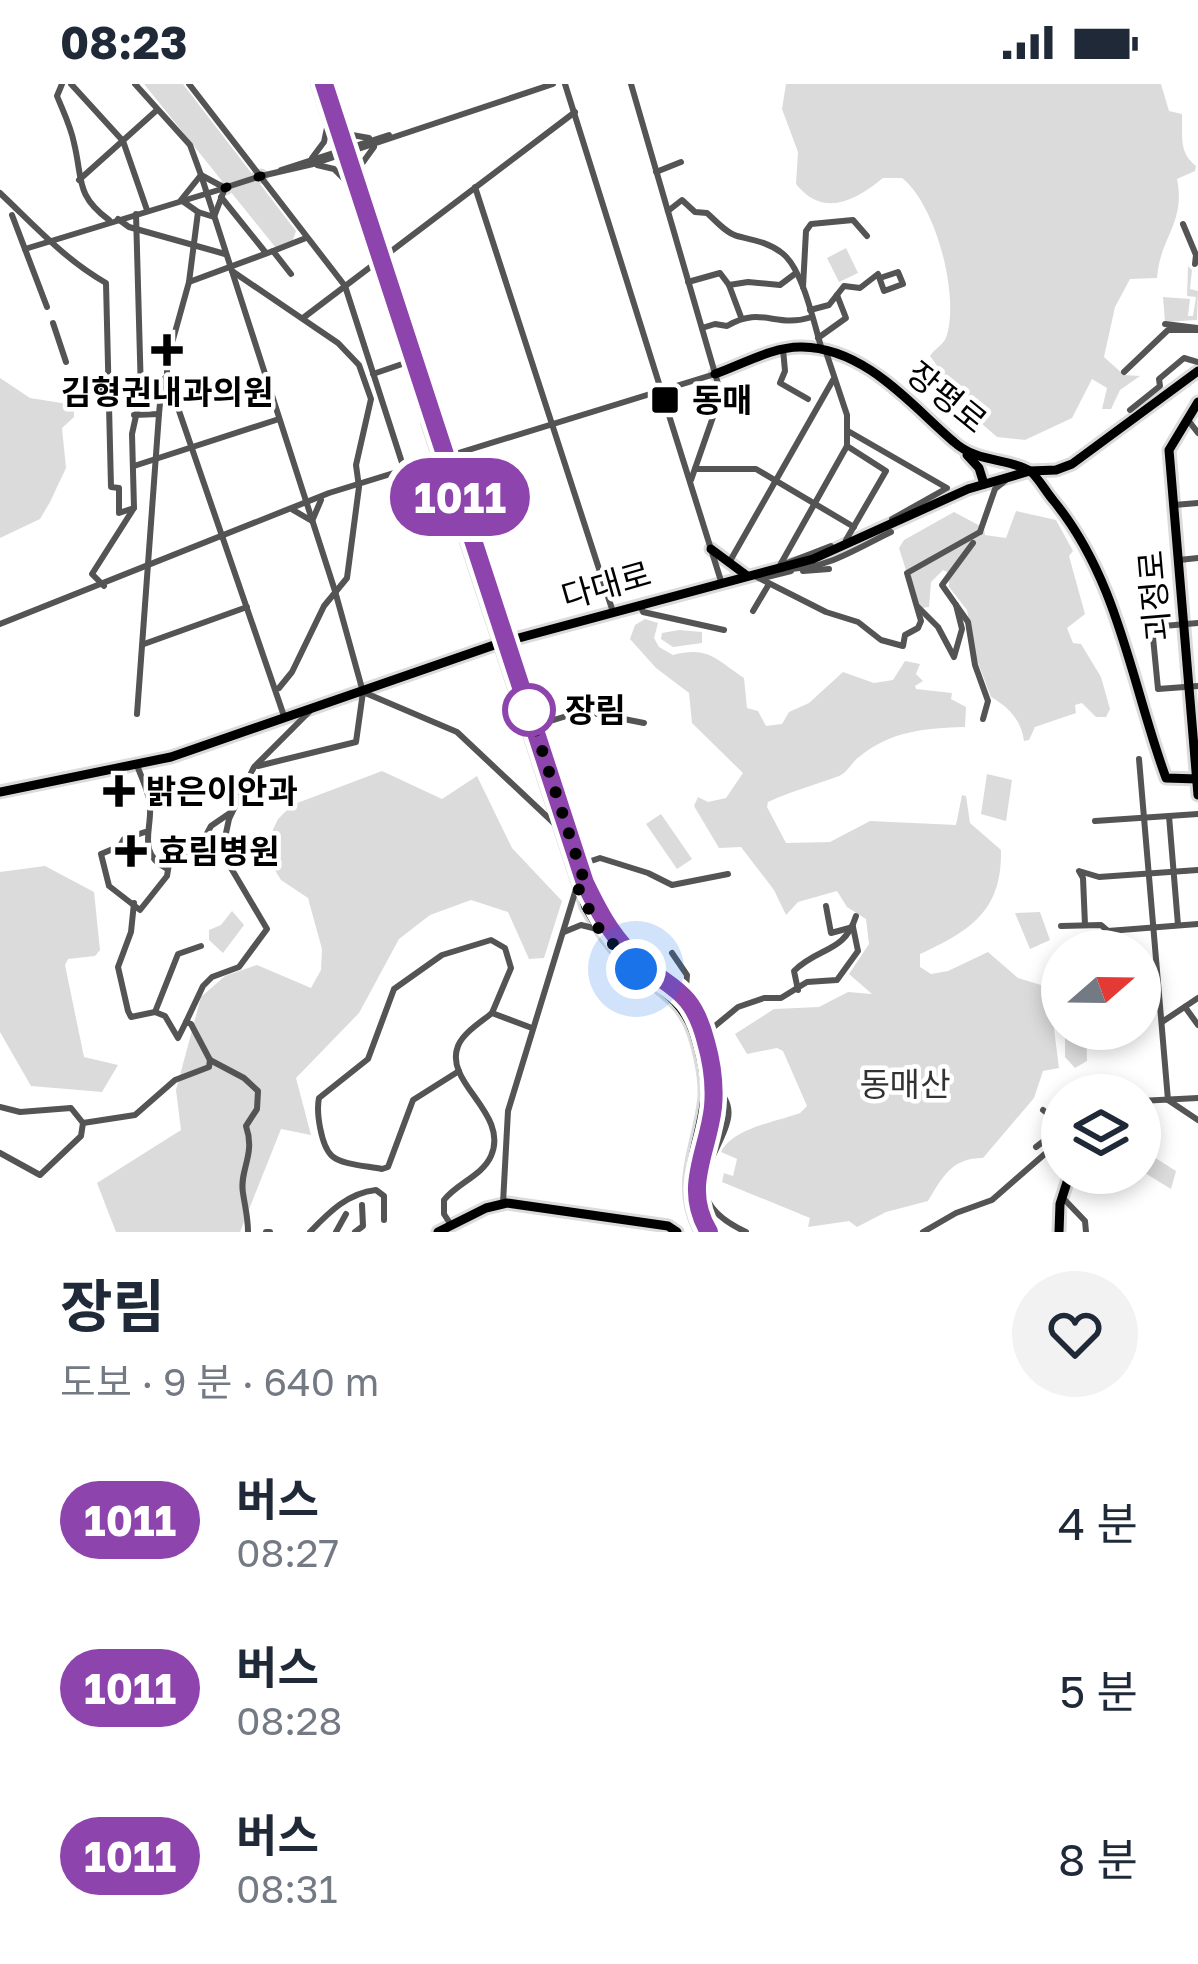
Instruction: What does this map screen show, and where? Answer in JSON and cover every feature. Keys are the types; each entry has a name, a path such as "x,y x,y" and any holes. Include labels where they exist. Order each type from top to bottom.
{"highway":[{"path":"321,84 434,429"},
{"path":"696,1212 705,1232"}],"main road":[{"path":"386,283 443,458"},
{"path":"386,283 558,828 599,929 626,960 682,1007 709,1087"},
{"name":"장평로","path":"715,374 800,346 824,350 872,371 964,451 1030,471"},
{"name":"다대로","path":"0,793 136,765 287,719 503,642 828,554 968,489 1072,464 1198,367"},
{"name":"괴정로","path":"1198,401 1169,450 1193,686 1198,795"},
{"path":"964,451 979,468 984,484"},
{"path":"1030,471 1095,562 1166,778 1197,779"},
{"path":"1003,480 1039,482"},
{"path":"711,549 752,576"},
{"path":"498,628 521,637 508,659 579,865 581,885 634,958 688,995 704,1035 709,1087 686,1183 690,1207 705,1232"},
{"path":"498,628 482,649 508,659"},
{"path":"1059,1232 1063,1194"},
{"path":"438,1232 503,1203 530,1203 668,1226 676,1232"}],"street":[{"path":"62,84 57,96 75,145 79,181 93,208 137,228 225,254"},
{"path":"71,84 123,141 147,211"},
{"path":"135,84 190,145 335,591 363,692 356,742 254,766"},
{"path":"189,84 345,286 405,471"},
{"path":"25,249 312,162 542,84"},
{"path":"357,195 358,169 379,140 553,84"},
{"path":"566,84 721,581"},
{"path":"631,84 721,397 690,484"},
{"path":"79,181 158,110"},
{"path":"303,318 575,112"},
{"path":"312,162 324,142 330,113"},
{"path":"330,113 352,135 379,140"},
{"path":"312,162 339,173 357,195"},
{"path":"656,172 681,162"},
{"path":"201,175 224,190 292,274"},
{"path":"181,200 201,175"},
{"path":"475,187 613,612"},
{"path":"214,217 224,190"},
{"path":"0,193 69,262 106,284 111,488 119,488 119,513 134,508"},
{"path":"181,200 214,217"},
{"path":"668,212 682,200 731,234 758,240 792,263 845,406 847,446 753,611"},
{"path":"137,713 159,414 167,361 189,282 198,212"},
{"path":"103,585 92,574 134,508 134,415 140,387 136,214"},
{"path":"12,215 47,307"},
{"path":"803,289 806,231 811,224 854,220 867,236"},
{"path":"1183,224 1196,255 1194,263"},
{"path":"189,282 307,238"},
{"path":"229,269 349,354 368,382 371,399 356,465 358,486 346,578 324,606 292,672 278,689"},
{"path":"688,282 720,273 741,317"},
{"path":"729,285 780,285 796,273"},
{"path":"701,328 762,315 779,323 829,304 844,286 860,288 873,275 880,278"},
{"path":"818,338 845,318 837,295"},
{"path":"53,323 65,362"},
{"path":"1165,324 1198,329"},
{"path":"1124,372 1168,330 1198,329"},
{"path":"783,350 785,371 780,383 808,399"},
{"path":"1130,410 1184,358 1198,367"},
{"path":"374,374 408,362"},
{"name":"장평로","path":"0,625 306,503 715,374"},
{"path":"94,388 149,388 165,379"},
{"path":"165,379 287,719"},
{"path":"728,564 834,379"},
{"path":"134,415 159,414"},
{"path":"133,466 278,419"},
{"path":"1188,420 1198,433"},
{"path":"777,571 947,488 848,431"},
{"path":"846,540 886,471 847,446"},
{"path":"695,469 752,468 854,527"},
{"path":"983,719 988,701 975,665 968,622 944,591 943,579 980,532 995,489 1003,480"},
{"name":"장평로","path":"306,503 358,486"},
{"path":"301,487 291,509 312,521"},
{"path":"968,489 986,495 988,512"},
{"path":"312,521 321,500"},
{"path":"1174,505 1198,503"},
{"path":"799,569 891,532"},
{"path":"752,576 826,612 859,622 872,635 905,645 905,635 920,624 907,573 980,532"},
{"path":"1179,560 1198,558"},
{"path":"777,571 829,569"},
{"path":"914,603 938,627 954,658 962,629 955,602"},
{"path":"640,604 643,612 724,630"},
{"path":"143,644 249,606"},
{"path":"1193,686 1158,689 1152,627 1198,623"},
{"path":"363,692 457,733 569,838"},
{"path":"134,903 118,967 131,1017 155,1012 166,1016 178,1038 202,986 239,967 267,929 231,868 226,833 230,813 254,766 310,710"},
{"path":"534,726 583,711 644,722"},
{"path":"1139,759 1168,1100"},
{"path":"136,765 150,805 149,853 166,868"},
{"path":"534,804 549,801"},
{"path":"146,832 101,854 109,886 140,910 167,877 170,858 198,850 211,826 230,813"},
{"path":"1095,821 1198,814"},
{"path":"1168,816 1178,925"},
{"path":"579,865 600,859 672,885 728,874"},
{"path":"1084,925 1083,878 1078,871 1099,877 1198,870"},
{"path":"503,1203 508,1111 561,934 581,885"},
{"path":"826,906 831,933 853,927"},
{"path":"798,990 793,976 796,968 814,953 841,944 856,916"},
{"path":"1061,926 1101,925 1108,931 1198,924"},
{"path":"561,934 581,926 599,929"},
{"path":"704,1035 738,1007 798,990 807,982 837,980 857,951 853,927"},
{"path":"451,1225 444,1214 444,1200 488,1163 496,1138 456,1058 461,1039 492,1013 511,968 505,948 491,940 442,955 394,989 368,1059 319,1098 317,1114 329,1152 338,1159 382,1169 388,1167 413,1100 459,1071"},
{"path":"155,1012 178,954 201,946"},
{"path":"672,953 687,975 688,995"},
{"path":"1162,1022 1198,998"},
{"path":"1185,1007 1198,1025"},
{"path":"492,1013 532,1028"},
{"path":"186,1022 210,1060 258,1091 257,1109 246,1126 251,1147 241,1189 248,1232"},
{"path":"83,1126 134,1115 175,1079 198,1073 209,1067 210,1060"},
{"path":"709,1087 727,1097 731,1116 706,1168 706,1194 720,1216 746,1232"},
{"path":"1161,1100 1198,1098"},
{"path":"1168,1100 1198,1120"},
{"path":"0,1107 20,1112 70,1108 83,1126 81,1136 40,1174 0,1153"},
{"path":"1036,1147 1041,1143"},
{"path":"923,1232 992,1200 1041,1157"},
{"path":"310,1232 355,1193 376,1190 384,1196 384,1220"},
{"path":"1062,1197 1085,1221 1086,1232"},
{"path":"355,1232 363,1226 362,1205"},
{"path":"336,1232 346,1214"},
{"path":"319,1222 323,1232"}],"green space":[{"path":"144,84 183,84 296,231 292,243 276,248"},
{"path":"786,84 1161,84 1169,111 1182,114 1184,149 1196,166 1177,179 1178,207 1157,278 1130,279 1115,307 1104,357 1124,375 1140,376 1120,390 1111,409 1102,409 1107,388 1092,379 1072,418 1025,440 997,437 959,404 958,387 930,356 947,335 950,297 942,251 925,208 902,178 883,178 839,202 817,201 806,194 796,184 798,152 782,109"},
{"path":"846,248 858,273 839,282 827,258"},
{"path":"1188,266 1192,270 1190,289 1198,291 1197,320 1165,322 1163,297 1190,299 1188,316 1193,316 1196,297 1187,296"},
{"path":"0,378 30,398 74,405 74,417 62,428 66,468 40,519 0,538"},
{"path":"1016,511 1056,520 1073,551 1069,556 1085,614 1067,628 1073,643 1081,644 1101,677 1110,709 1106,717 1096,717 1082,703 1075,705 1076,713 1035,727 1024,741 1013,714 991,697 975,655 967,610 949,587 949,573 943,570 931,582 929,607 922,608 899,548 904,540 954,512 984,528 985,535 1006,538"},
{"name":"동매산","path":"645,619 658,623 654,638 659,647 673,655 711,656 744,678 747,708 758,711 766,726 782,724 789,712 809,703 843,672 874,683 893,680 905,661 920,664 916,674 923,681 916,689 952,693 951,699 966,707 965,727 922,730 883,741 842,774 777,798 767,807 786,843 830,842 870,821 956,825 962,795 970,823 1001,850 990,903 969,926 920,954 920,967 931,974 948,971 988,952 1018,978 1041,985 1041,1050 1057,1050 1059,1068 1043,1071 1034,1098 983,1158 956,1165 928,1201 886,1212 857,1227 849,1221 808,1227 810,1218 722,1182 724,1173 733,1176 737,1159 721,1152 727,1144 745,1131 800,1113 807,1106 783,1051 747,1054 735,1034 774,1009 819,1007 848,992 872,994 849,974 869,944 866,919 847,907 837,891 798,902 786,915 774,890 741,847 719,848 694,806 698,797 708,802 726,798 743,773 692,723 689,693 656,668 630,639 635,625"},
{"path":"702,632 702,643 673,647 661,639 662,633"},
{"path":"382,771 442,799 477,776 512,848 562,901 544,958 529,959 508,912 471,900 430,915 399,939 359,1013 296,1078 311,1135 281,1129 240,1232 116,1232 97,1183 181,1130 176,1090 201,997 225,976 257,965 311,988 321,970 322,949 308,898 281,880 263,851 278,819 292,805"},
{"path":"987,774 1012,780 1006,821 981,814"},
{"path":"661,814 692,859 677,869 646,824"},
{"path":"45,866 94,892 100,950 95,956 68,959 65,965 84,1057 118,1065 102,1092 31,1086 0,1032 0,872"},
{"path":"232,911 244,925 223,953 209,940 209,930 221,925"},
{"path":"1040,912 1046,930 1041,930 1041,944 1030,949 1015,913"},
{"path":"1065,1050 1087,1050 1087,1061 1075,1068"},
{"path":"1161,1162 1176,1171 1171,1189 1161,1183"}],"bus line":[{"name":"1011","path":"324,84 585,883 618,940 634,958 683,993 701,1025 713,1098 695,1188 709,1232"}],"place":[{"name":"김형권내과의원","path":"167,350"},
{"name":"동매","path":"665,400"},
{"name":"장림","path":"529,710"},
{"name":"밝은이안과","path":"119,791"},
{"name":"효림병원","path":"131,851"}],"route":[{"path":"529,710 585,883 577,886 599,929 636,969"}]}
